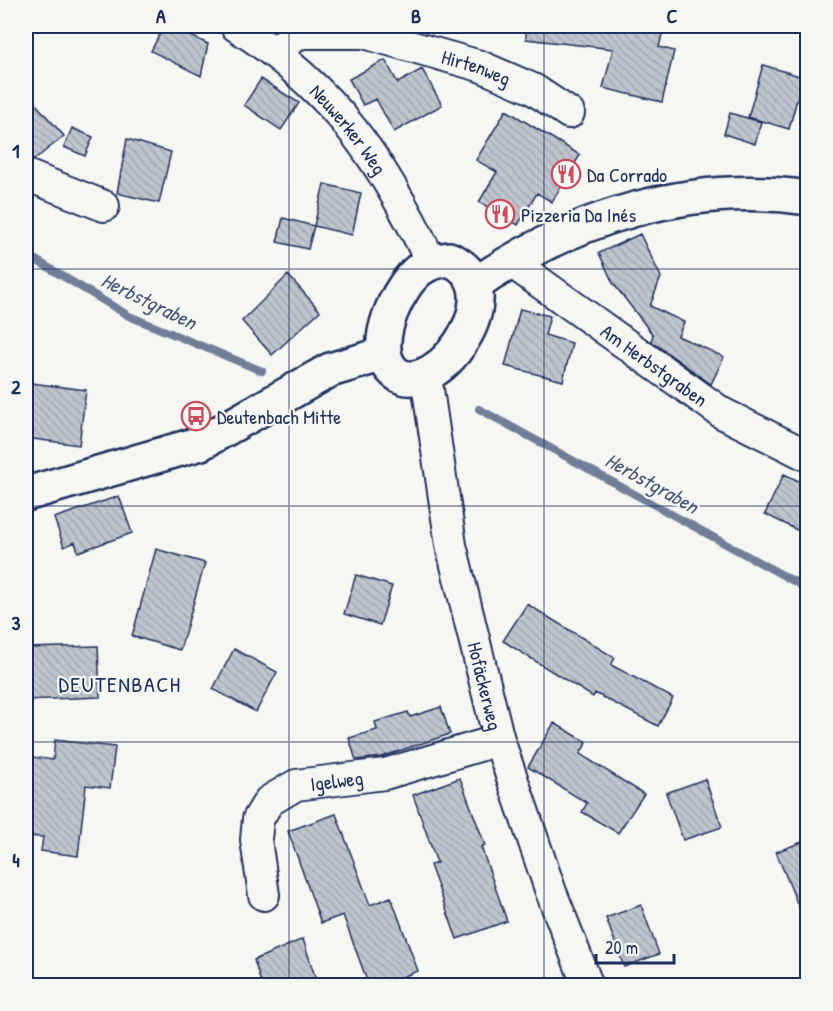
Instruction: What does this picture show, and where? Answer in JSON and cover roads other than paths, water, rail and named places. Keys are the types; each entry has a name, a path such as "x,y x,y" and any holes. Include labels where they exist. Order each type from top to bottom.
{"street":[{"name":"Neuwerker Weg","path":"236,26 274,51 310,80 338,110 372,154 406,210 431,262"},
{"name":"Hirtenweg","path":"274,51 300,33 364,33 480,66 533,89 569,113"},
{"path":"26,175 105,206"},
{"path":"476,284 510,261 597,219 639,207 715,195 786,195 807,198"},
{"path":"449,259 469,270 476,284 477,300 462,339 445,363 426,376 411,379 400,375 389,366 384,354 385,324 412,277 431,262 449,259"},
{"name":"Am Herbstgraben","path":"510,261 722,413 807,456"},
{"path":"26,494 201,442 330,370 384,354"},
{"name":"Hofäckerweg","path":"426,376 450,545 499,740 551,892 588,986"},
{"name":"Igelweg","path":"264,895 256,840 258,819 269,801 296,785 385,774 499,740"}],"waterway":[{"name":"Herbstgraben","path":"26,254 129,316 262,371"},
{"name":"Herbstgraben","path":"479,409 808,589"}],"place":[{"name":"Da Corrado","path":"566,174"},
{"name":"Pizzeria Da Inés","path":"500,214"},
{"name":"Deutenbach Mitte","path":"196,416"}],"district":[{"name":"DEUTENBACH","path":"120,684"}]}
